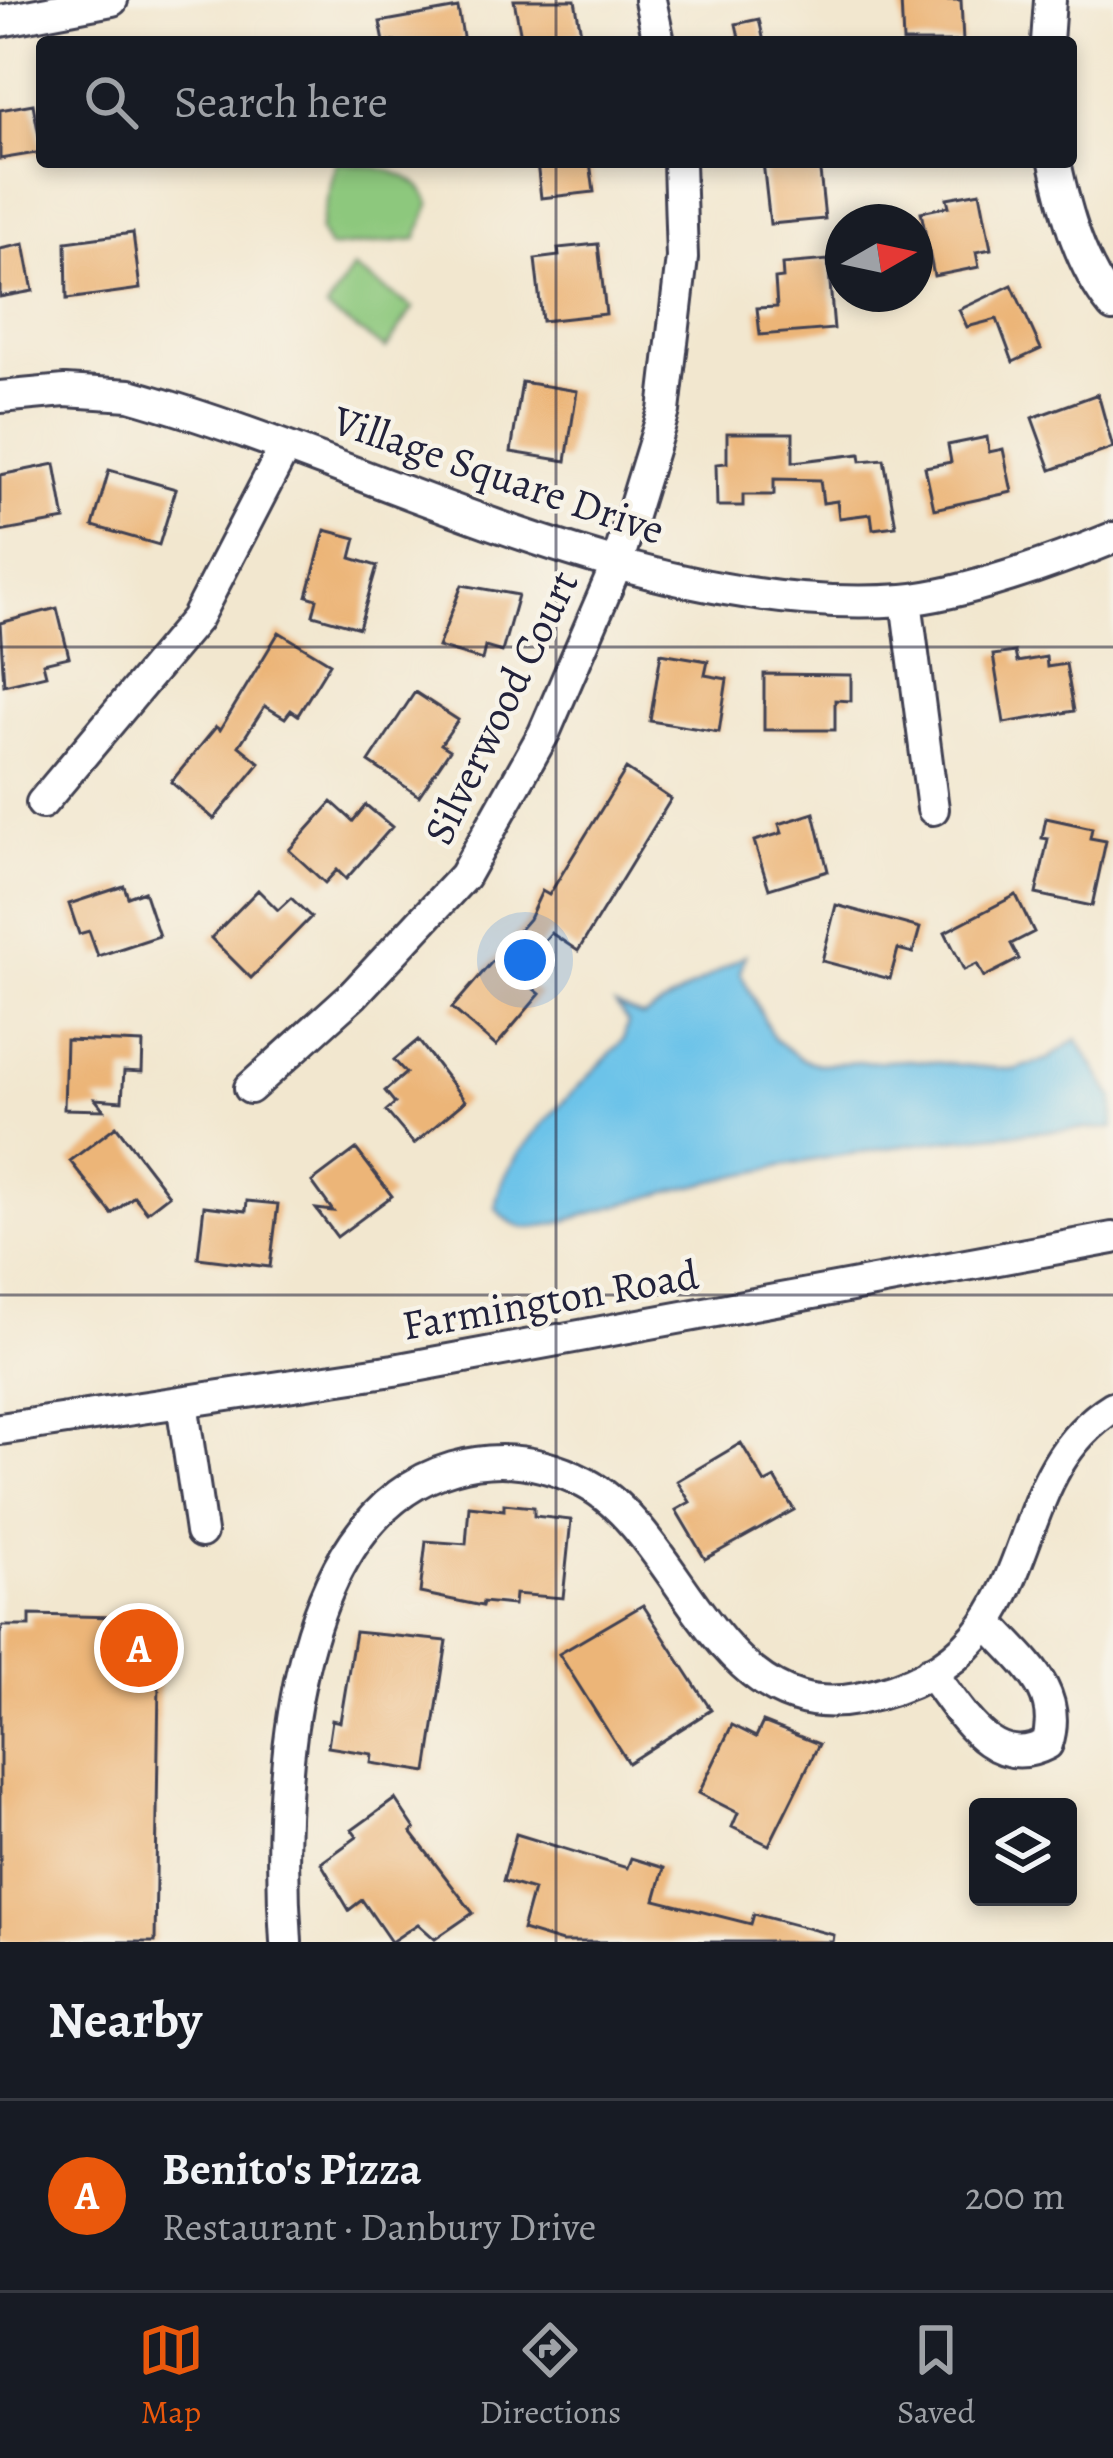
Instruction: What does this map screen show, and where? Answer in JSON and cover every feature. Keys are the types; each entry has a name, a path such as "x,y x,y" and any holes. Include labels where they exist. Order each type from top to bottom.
{"street":[{"path":"0,21 112,0"},
{"path":"650,0 658,36"},
{"path":"1047,36 1050,0"},
{"name":"Silverwood Court","path":"250,1088 353,995 464,877 544,734 617,564 664,411 682,258 679,168"},
{"path":"1056,168 1066,213 1096,285 1113,306"},
{"name":"Village Square Drive","path":"0,397 64,391 130,395 617,564 796,598 906,600 1061,560 1113,538"},
{"path":"43,803 196,619 285,447"},
{"path":"906,600 933,809"},
{"name":"Farmington Road","path":"0,1429 394,1370 1113,1238"},
{"path":"182,1402 201,1532"},
{"path":"286,1942 287,1773 314,1625 332,1579 353,1546 379,1514 434,1473 472,1462 512,1460 590,1485 618,1510 752,1673 788,1691 853,1700 930,1672 990,1625 1067,1448 1113,1407"},
{"path":"930,1672 982,1739 1003,1752 1028,1754 1047,1744 1055,1720 1051,1698 990,1625"}],"green space":[{"path":"335,168 391,171 415,183 430,204 416,239 329,248 320,230"},
{"path":"353,268 413,308 386,349 326,309"}],"water":[{"path":"745,955 740,972 774,1039 801,1059 818,1064 910,1060 1014,1070 1048,1059 1077,1039 1113,1098 1113,1128 973,1137 832,1157 693,1186 539,1227 517,1225 503,1216 496,1208 511,1165 623,1040 628,1022 616,1006 643,1017"}],"building":[{"path":"514,0 575,0 581,33 521,36"},
{"path":"901,0 961,0 963,36 903,36"},
{"path":"458,8 463,36 383,36 380,22"},
{"path":"759,19 763,36 739,36 736,24"},
{"path":"33,104 36,153 0,159 0,110"},
{"path":"538,168 591,168 594,192 541,198"},
{"path":"764,168 820,168 825,219 770,224"},
{"path":"980,192 991,249 976,252 979,267 934,276 933,209 949,206 947,198"},
{"path":"133,233 140,289 67,299 66,242"},
{"path":"24,244 33,291 0,297 0,249"},
{"path":"598,244 606,314 542,321 535,259 559,256 558,248"},
{"path":"825,260 825,312 833,312 834,329 760,335 757,308 777,307 775,279 783,278 782,264"},
{"path":"1012,285 1041,349 1013,362 997,319 967,327 959,310"},
{"path":"522,382 577,391 566,461 511,452"},
{"path":"1098,394 1113,448 1051,470 1032,418"},
{"path":"727,433 793,433 793,462 860,454 861,461 884,459 896,526 873,529 871,514 839,518 837,501 823,503 820,480 774,479 774,495 743,495 743,506 717,506 716,464 727,463"},
{"path":"987,437 989,452 1003,449 1012,492 934,509 925,467 951,462 948,445"},
{"path":"55,464 65,520 0,532 0,475"},
{"path":"109,470 176,489 159,545 93,526"},
{"path":"325,530 356,538 351,558 377,566 359,628 313,615 317,599 307,596"},
{"path":"462,585 518,595 502,652 485,647 482,660 438,647"},
{"path":"57,608 69,657 43,663 46,675 4,685 0,623"},
{"path":"279,632 330,663 298,715 291,710 285,718 265,706 239,746 260,763 214,819 171,782 216,727 220,730"},
{"path":"1015,652 1017,662 1046,657 1047,667 1066,664 1074,711 1004,723 993,655"},
{"path":"661,653 708,661 705,675 727,679 719,732 650,721"},
{"path":"764,674 851,675 851,701 835,700 835,730 764,730"},
{"path":"415,692 458,720 441,744 450,750 419,796 369,762"},
{"path":"626,769 671,799 578,951 551,933 516,974 540,994 496,1046 452,1008 529,919 542,891 549,895"},
{"path":"332,802 353,821 366,805 392,827 346,879 337,870 325,883 289,850"},
{"path":"814,813 828,871 769,889 754,841 782,833 779,824"},
{"path":"1046,818 1092,828 1090,838 1106,841 1092,906 1036,894 1048,839 1042,838"},
{"path":"124,886 128,897 144,891 159,936 98,956 89,931 79,934 69,904"},
{"path":"258,890 278,910 291,898 311,917 251,978 211,938"},
{"path":"1016,895 1034,932 1011,944 1019,959 984,977 977,964 964,970 945,932"},
{"path":"836,905 920,928 913,953 898,949 890,979 822,961"},
{"path":"66,1040 143,1043 142,1072 124,1071 122,1101 95,1099 104,1110 64,1109"},
{"path":"418,1040 465,1101 414,1144 386,1111 395,1103 385,1091 406,1073 394,1060"},
{"path":"116,1126 169,1195 147,1212 134,1196 112,1214 70,1161"},
{"path":"356,1149 392,1196 337,1237 316,1209 333,1211 312,1182"},
{"path":"247,1201 278,1204 270,1267 198,1258 204,1206 246,1211"},
{"path":"741,1443 765,1483 775,1478 794,1510 705,1559 676,1510 690,1502 677,1481"},
{"path":"504,1504 534,1507 534,1516 571,1520 563,1598 515,1594 514,1605 483,1602 482,1606 420,1593 426,1541 466,1544 469,1506 504,1510"},
{"path":"643,1605 711,1710 628,1763 559,1654"},
{"path":"30,1615 160,1618 155,1942 0,1942 0,1634 3,1626 30,1626"},
{"path":"355,1632 447,1641 427,1772 371,1763 372,1754 328,1747 332,1720 340,1722"},
{"path":"763,1722 819,1744 769,1845 732,1827 738,1813 699,1793 732,1725 756,1737"},
{"path":"395,1799 415,1829 411,1832 473,1913 435,1939 418,1924 391,1942 362,1900 349,1910 321,1863 357,1837 352,1830"},
{"path":"516,1834 627,1868 631,1858 664,1868 655,1900 751,1924 754,1914 834,1935 833,1942 562,1942 522,1930 533,1890 503,1881"}],"place":[{"name":"Benito's Pizza","path":"139,1648"}]}
